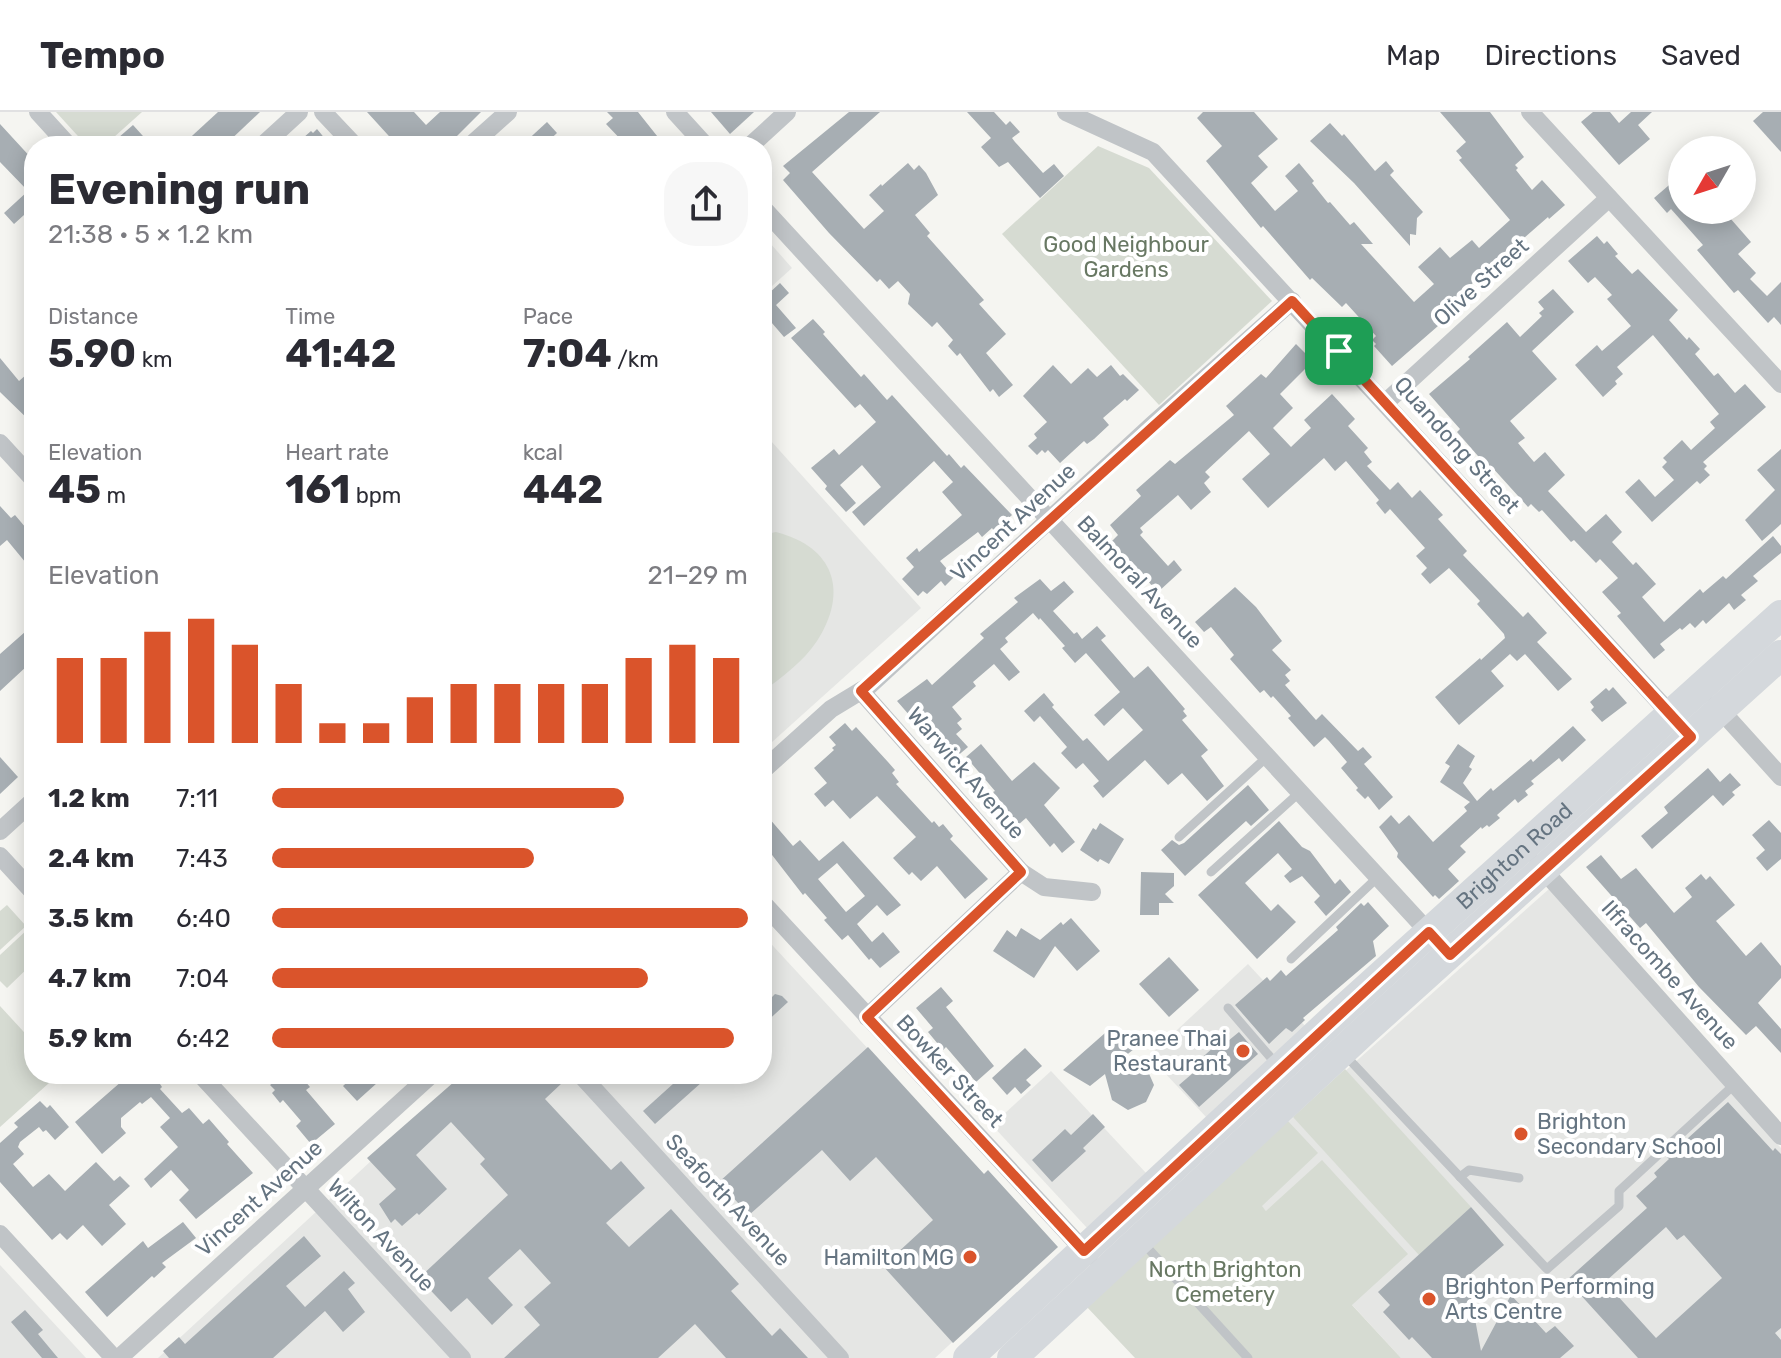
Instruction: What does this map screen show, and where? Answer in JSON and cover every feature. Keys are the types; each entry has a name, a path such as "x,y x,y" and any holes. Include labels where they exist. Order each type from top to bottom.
{"main road":[{"name":"Brighton Road","path":"968,1358 1093,1261 1139,1238 1544,870 1682,726 1701,688 1781,615"},
{"name":"Brighton Road","path":"1012,1358 1093,1261 1280,1069 1522,846 1682,726 1721,711 1781,655"}],"street":[{"path":"38,112 60,136"},
{"path":"273,136 299,112"},
{"path":"323,112 346,136"},
{"path":"481,136 508,112"},
{"path":"675,112 697,136"},
{"path":"761,136 787,112"},
{"name":"Quandong Street","path":"1066,112 1153,152 1682,726"},
{"path":"1530,112 1781,384"},
{"name":"Olive Street","path":"1386,402 1609,198"},
{"name":"Balmoral Avenue","path":"772,218 1450,955"},
{"name":"Vincent Avenue","path":"772,762 831,709 861,691 1292,301"},
{"path":"0,443 24,469"},
{"path":"1701,688 1781,777"},
{"name":"Warwick Avenue","path":"861,691 1021,872 867,1017"},
{"path":"0,831 24,809"},
{"name":"Ilfracombe Avenue","path":"1522,846 1781,1136"},
{"path":"0,856 24,882"},
{"path":"1021,872 1044,887 1092,892"},
{"name":"Bowker Street","path":"772,913 1093,1261"},
{"name":"Wilton Avenue","path":"209,1084 462,1358"},
{"name":"Vincent Avenue","path":"116,1358 421,1084"},
{"name":"Seaforth Avenue","path":"589,1084 840,1358"},
{"path":"0,1234 116,1358"}],"lane":[{"path":"1179,837 1267,757"},
{"path":"1211,872 1300,792"},
{"path":"1291,959 1378,877"},
{"path":"1228,1008 1280,1069"},
{"path":"1342,1051 1547,1269 1619,1206 1619,1191 1735,1084"},
{"path":"1460,1177 1469,1170 1519,1178"},
{"path":"1139,1238 1248,1358"}],"shaded area":[{"path":"772,245 792,268 772,286"},
{"path":"772,442 921,608 772,742"},
{"name":"Brighton Secondary School","path":"1549,889 1781,1148 1781,1358 1401,1358 1231,1173"},
{"path":"772,945 1053,1249 935,1358 158,1358 454,1084 772,1084"},
{"path":"1248,964 1306,1027 1207,1118 1149,1056"},
{"path":"1051,1071 1147,1174 1088,1229 992,1125"},
{"path":"0,1265 86,1358 0,1358"}],"green space":[{"path":"56,112 142,112 115,136 78,136"},
{"name":"Good Neighbour Gardens","path":"1098,146 1149,168 1272,301 1159,405 1002,234"},
{"path":"772,533 796,539 811,548 823,560 833,588 827,623 817,641 792,669 772,684"},
{"path":"7,905 24,924 24,928 0,950 0,911"},
{"path":"24,933 24,972 7,988 0,981 0,955"},
{"path":"0,1006 24,1032 24,1084 48,1084 0,1127"},
{"path":"1345,1069 1471,1207 1419,1255 1293,1117"},
{"name":"North Brighton Cemetery","path":"1287,1120 1318,1153 1262,1206 1266,1211 1322,1160 1408,1254 1352,1305 1401,1358 1135,1358 1086,1306"}],"building":[{"path":"218,112 260,112 235,136 192,136"},
{"path":"367,112 414,112 426,125 440,112 481,112 457,136 389,136"},
{"path":"607,112 638,112 657,136 617,136 606,124 613,118"},
{"path":"711,112 754,112 730,134"},
{"path":"849,112 880,112 812,172 864,229 884,211 869,195 881,184 908,163 914,170 919,165 926,173 938,195 915,215 930,233 927,236 984,300 979,304 1006,334 986,353 1013,385 999,397 993,389 990,392 960,353 957,356 948,346 953,340 937,322 932,327 908,304 910,294 898,281 889,289 880,279 877,282 783,180 790,173 783,166"},
{"path":"967,112 994,112 1006,125 1010,121 1020,132 1012,138 1043,173 1054,164 1064,176 1040,198 1008,162 999,167 981,147 991,138"},
{"path":"1203,112 1254,112 1278,139 1258,156 1268,167 1251,183 1275,211 1298,191 1285,176 1299,163 1328,203 1350,225 1354,222 1373,244 1361,244 1414,302 1434,284 1418,267 1440,247 1450,258 1472,240 1479,248 1510,220 1459,160 1462,158 1456,151 1466,142 1440,112 1490,112 1524,157 1515,165 1516,170 1532,190 1542,180 1565,205 1465,290 1468,293 1441,318 1438,326 1392,366 1374,346 1376,344 1372,340 1376,336 1346,303 1342,307 1312,278 1310,280 1263,226 1261,228 1206,161 1222,146 1197,118"},
{"path":"1593,112 1610,112 1619,123 1631,112 1652,112 1638,125 1650,139 1619,165 1581,122"},
{"path":"1763,112 1781,112 1781,152 1753,121"},
{"path":"547,122 557,133 554,136 532,136"},
{"path":"1330,123 1342,136 1344,134 1375,171 1386,161 1394,171 1390,175 1423,212 1417,218 1416,235 1410,234 1410,246 1354,183 1310,141"},
{"path":"0,124 24,150 24,187 0,162"},
{"path":"133,125 143,136 120,136"},
{"path":"317,129 323,136 305,136 311,131 313,133"},
{"path":"1668,186 1667,213 1654,198"},
{"path":"24,195 24,215 14,224 4,213"},
{"path":"1684,224 1735,224 1751,242 1738,254 1756,273 1750,279 1767,296 1781,282 1781,325 1774,317 1768,323 1738,290 1734,293 1697,250 1703,245"},
{"path":"1597,236 1604,244 1607,241 1618,254 1615,256 1632,274 1638,269 1678,310 1669,320 1700,349 1695,354 1714,376 1718,373 1735,393 1745,384 1766,407 1703,462 1707,466 1704,469 1710,475 1700,484 1697,481 1652,522 1625,492 1639,479 1655,497 1674,480 1662,467 1667,462 1663,458 1682,440 1691,450 1715,428 1710,422 1719,414 1653,335 1617,367 1623,374 1603,397 1575,365 1597,345 1602,351 1631,326 1607,299 1612,295 1595,277 1588,283 1568,261"},
{"path":"780,283 789,293 776,305 796,328 784,337 772,323 772,290"},
{"path":"1553,289 1574,312 1532,351 1557,379 1510,421 1525,438 1518,443 1534,462 1545,452 1565,475 1548,491 1586,532 1606,514 1622,532 1612,542 1656,584 1642,597 1664,622 1700,589 1703,593 1723,576 1726,579 1773,536 1781,546 1781,553 1753,576 1758,581 1741,595 1746,600 1734,610 1729,603 1706,624 1703,620 1695,628 1690,623 1682,630 1680,628 1660,644 1665,650 1654,659 1617,616 1621,613 1602,592 1618,578 1600,559 1596,563 1574,540 1571,542 1542,510 1539,512 1531,504 1528,507 1478,456 1457,432 1460,429 1429,394 1507,322 1520,337 1542,316 1539,313 1544,309 1538,302"},
{"path":"813,319 861,377 864,374 887,400 892,395 947,456 949,454 961,468 964,465 1012,515 982,537 978,532 940,561 954,577 945,586 941,581 927,594 923,591 918,596 902,579 914,567 906,558 917,548 919,552 962,515 942,492 953,482 934,461 864,526 852,512 881,487 862,465 840,485 856,503 846,512 811,468 834,449 839,455 876,422 860,404 855,408 791,338"},
{"path":"1296,344 1313,361 1280,394 1293,408 1273,428 1291,447 1311,428 1304,420 1332,394 1355,419 1348,426 1368,448 1364,452 1372,462 1367,466 1390,490 1398,482 1412,498 1420,490 1443,515 1438,519 1467,551 1463,555 1523,617 1528,612 1547,633 1537,642 1572,679 1558,691 1525,654 1517,661 1510,654 1491,671 1504,686 1459,725 1435,697 1481,660 1505,638 1504,634 1477,604 1480,601 1449,568 1430,584 1421,574 1427,568 1416,556 1425,548 1390,509 1385,514 1376,503 1379,500 1346,461 1335,471 1324,458 1268,508 1242,479 1270,454 1249,431 1205,472 1210,477 1204,483 1211,492 1191,510 1178,495 1140,528 1143,532 1140,535 1168,566 1174,560 1182,570 1158,592 1111,542 1118,535 1110,525 1141,496 1136,490 1170,460 1175,464 1234,415 1226,406 1261,374 1266,378"},
{"path":"0,358 19,381 24,377 24,415 0,392"},
{"path":"1053,365 1071,384 1088,368 1097,377 1111,365 1139,390 1103,418 1109,425 1094,439 1087,444 1084,441 1060,463 1048,450 1045,453 1042,450 1037,455 1028,446 1037,438 1034,434 1047,422 1023,396"},
{"path":"1781,449 1781,524 1762,541 1745,520 1775,490 1757,470"},
{"path":"0,506 11,518 15,515 24,526 24,561 7,540 0,546"},
{"path":"1040,579 1051,591 1064,581 1074,592 1053,611 1074,634 1077,632 1082,639 1097,626 1106,636 1101,640 1134,678 1148,666 1185,709 1183,711 1187,716 1182,720 1208,750 1201,756 1224,786 1207,801 1182,773 1168,785 1145,760 1103,798 1093,786 1099,781 1083,763 1076,769 1061,753 1067,747 1040,716 1034,722 1024,711 1044,693 1054,705 1052,707 1083,741 1087,738 1108,761 1143,730 1123,708 1104,726 1094,715 1120,692 1086,653 1075,663 1062,648 1065,646 1033,613 1005,638 1008,642 1000,649 1020,672 1009,681 994,664 973,682 976,686 952,707 962,719 957,723 962,729 956,734 968,747 955,758 921,721 917,724 897,701 927,679 932,685 984,638 980,634 1018,602 1014,598"},
{"path":"1235,587 1256,607 1282,641 1272,650 1291,670 1285,675 1290,681 1285,685 1316,720 1322,714 1358,751 1363,747 1372,757 1364,764 1393,797 1379,810 1368,796 1365,799 1356,790 1358,788 1341,768 1347,762 1329,741 1325,737 1314,747 1273,696 1271,698 1264,690 1260,693 1230,659 1234,655 1211,627 1204,632 1195,622"},
{"path":"24,633 24,669 0,691 0,654"},
{"path":"1613,687 1627,703 1602,722 1591,710 1594,707 1590,702 1606,688 1609,691"},
{"path":"845,723 852,731 856,727 895,770 892,773 899,782 896,784 932,823 934,821 939,827 943,824 953,836 950,839 988,879 965,899 937,866 921,881 912,872 909,875 893,858 916,837 877,796 850,819 833,800 825,807 814,794 827,783 814,768 834,750 832,748 836,745 829,737"},
{"path":"1573,726 1586,740 1562,762 1559,758 1531,781 1534,784 1525,791 1528,795 1518,803 1515,799 1497,815 1500,818 1489,827 1481,827 1460,846 1466,852 1448,869 1459,881 1439,899 1435,895 1433,897 1397,857 1398,853 1379,827 1391,815 1399,824 1409,815 1433,842 1467,811 1464,807 1470,802 1440,782 1450,766 1445,763 1458,744 1475,756 1469,767 1472,769 1463,783 1477,801 1531,759 1533,762"},
{"path":"981,744 1012,781 1034,762 1060,788 1044,805 1075,842 1062,853 1054,843 1050,847 1026,818 1018,825 1000,805 1002,803 995,791 966,757"},
{"path":"0,757 18,777 0,794"},
{"path":"1708,768 1720,782 1730,773 1741,785 1732,792 1735,795 1723,806 1713,795 1652,849 1641,836 1668,813 1664,807"},
{"path":"1248,785 1269,810 1251,826 1246,821 1185,876 1161,850 1172,840 1179,845 1184,843"},
{"path":"1769,820 1781,833 1781,859 1767,871 1756,858 1765,850 1752,835"},
{"path":"1279,821 1302,847 1310,851 1335,884 1340,879 1351,892 1326,916 1314,902 1320,896 1302,876 1290,883 1284,876 1292,869 1278,853 1245,883 1271,911 1278,904 1296,922 1257,959 1198,895"},
{"path":"772,822 793,846 800,840 819,861 843,841 901,905 887,916 877,905 857,924 872,942 883,932 900,952 880,968 848,935 842,940 824,920 827,918 805,893 803,895 772,855","holes":["837,863 865,896 846,912 818,879"]},
{"path":"1100,823 1124,839 1109,864 1100,859 1098,862 1080,850 1093,828 1096,830"},
{"path":"1601,855 1621,879 1636,868 1674,913 1692,897 1685,888 1701,874 1706,880 1710,876 1735,905 1716,921 1746,956 1761,942 1781,966 1781,978 1758,1003 1781,1029 1781,1053 1756,1026 1746,1035 1699,987 1646,923 1640,928 1586,867"},
{"path":"1141,872 1174,873 1174,886 1165,894 1174,903 1159,903 1159,915 1140,915"},
{"path":"1368,902 1389,926 1373,941 1376,956 1303,1018 1305,1020 1292,1032 1286,1028 1269,1044 1235,1005 1267,977 1270,981 1281,970 1286,976 1338,930 1336,927 1361,903 1364,906"},
{"path":"1071,918 1100,951 1077,971 1055,946 1034,978 993,951 1007,930 1016,937 1021,928 1040,940 1061,922 1063,925"},
{"path":"1169,957 1199,990 1169,1017 1139,984"},
{"path":"941,987 953,1001 946,1007 994,1066 976,1082 946,1047 943,1050 928,1032 933,1028 916,1008"},
{"path":"775,994 782,996 788,1002 772,1017 772,997"},
{"path":"1113,1026 1134,1049 1124,1057 1147,1069 1154,1085 1146,1102 1128,1110 1112,1100 1105,1074 1090,1086 1063,1070"},
{"path":"1239,1032 1258,1054 1199,1107 1179,1085 1200,1067 1196,1063 1225,1037 1228,1041"},
{"path":"868,1047 984,1174 988,1170 1058,1247 953,1343 883,1266 933,1220 876,1157 850,1181 822,1150 749,1215 719,1182"},
{"path":"1025,1048 1042,1066 1026,1080 1031,1085 1021,1094 1015,1087 1007,1095 992,1078"},
{"path":"119,1084 160,1084 160,1089 182,1113 189,1108 203,1124 209,1119 253,1173 196,1219 179,1200 189,1190 171,1170 151,1188 144,1179 178,1147 160,1127 170,1118 151,1097 121,1118 121,1127 126,1133 102,1154 75,1122"},
{"path":"307,1084 310,1087 306,1090 335,1124 311,1144 296,1126 301,1121 283,1100 280,1103 270,1085"},
{"path":"345,1084 376,1084 357,1101 343,1086"},
{"path":"452,1084 561,1084 545,1099 611,1170 621,1161 645,1188 606,1223 629,1247 671,1209 739,1284 731,1291 772,1336 780,1328 808,1358 726,1358 695,1324 658,1358 504,1358 540,1325 524,1307 551,1283 520,1249 488,1278 513,1305 492,1325 467,1298 451,1312 419,1278 508,1195 480,1164 485,1159 451,1122 416,1155 447,1189 402,1226 395,1219 391,1223 379,1204 396,1189 367,1158"},
{"path":"673,1084 700,1084 655,1124 643,1111"},
{"path":"40,1101 47,1108 50,1105 69,1127 55,1140 39,1127 20,1142 18,1147 24,1154 13,1164 33,1187 49,1174 65,1191 96,1162 114,1181 120,1176 130,1186 109,1205 126,1224 102,1246 83,1225 67,1240 60,1233 52,1240 0,1182 0,1143 18,1127 14,1123"},
{"path":"1728,1102 1773,1151 1775,1148 1781,1154 1781,1328 1775,1333 1781,1340 1781,1358 1638,1358 1567,1280 1647,1208 1636,1196 1657,1177 1654,1173 1669,1159 1667,1157","holes":["1666,1227 1677,1240 1684,1235 1722,1278 1656,1338 1605,1282"]},
{"path":"1093,1114 1105,1127 1083,1148 1086,1151 1052,1182 1032,1160 1065,1129 1071,1135"},
{"path":"1471,1207 1504,1245 1462,1281 1469,1287 1481,1351 1511,1295 1546,1333 1555,1326 1574,1346 1560,1358 1432,1358 1412,1337 1409,1340 1383,1312 1390,1305 1378,1292"},
{"path":"183,1222 196,1238 162,1263 166,1267 107,1317 85,1292 143,1241 148,1248"},
{"path":"304,1236 321,1256 286,1286 305,1307 344,1271 355,1283 348,1289 365,1312 343,1332 325,1311 273,1358 169,1358 163,1351 179,1337 185,1344"},
{"path":"25,1310 43,1330 38,1334 58,1358 42,1358 11,1322"}],"place":[{"name":"Pranee Thai Restaurant","path":"1243,1051"},
{"name":"Brighton Secondary School","path":"1521,1134"},
{"name":"Hamilton MG","path":"970,1257"},
{"name":"Brighton Performing Arts Centre","path":"1429,1299"}],"route":[{"path":"1292,301 1339,351 1691,737 1450,955 1429,932 1084,1251 867,1017 1021,872 861,691 1292,301"}]}
